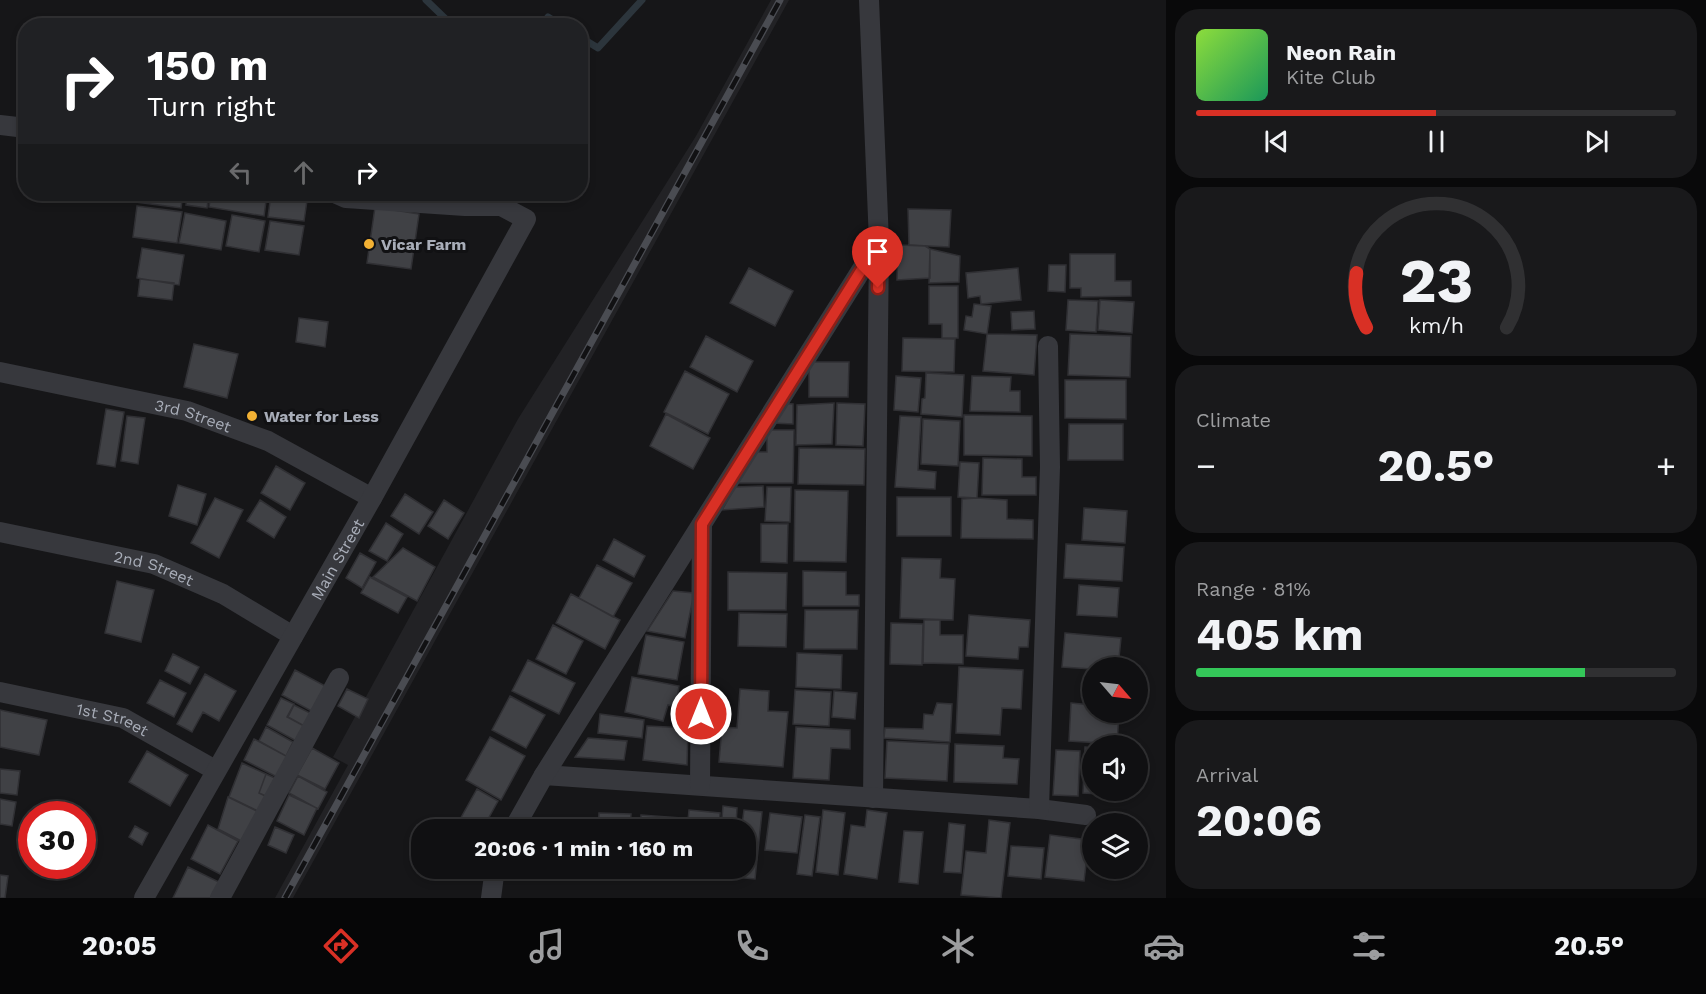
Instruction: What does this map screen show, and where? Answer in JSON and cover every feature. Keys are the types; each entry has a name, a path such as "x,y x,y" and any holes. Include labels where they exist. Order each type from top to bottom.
{"street":[{"path":"869,0 879,242 873,798"},
{"path":"0,125 18,127"},
{"name":"Main Street","path":"144,898 372,498 526,219 501,206 391,201"},
{"path":"519,819 544,775 879,242"},
{"path":"1039,809 1050,467 1048,346"},
{"name":"3rd Street","path":"0,372 187,411 268,441 372,498"},
{"path":"700,785 702,524"},
{"name":"2nd Street","path":"0,531 154,564 223,594 293,636"},
{"path":"220,898 339,678"},
{"name":"1st Street","path":"0,692 123,718 215,770"},
{"path":"544,775 1039,809 1082,814"},
{"path":"491,898 494,879"}],"shaded area":[{"path":"771,0 789,0 293,898 275,898 348,765 333,757 518,419 696,136"}],"building":[{"path":"136,201 182,201 181,208"},
{"path":"186,201 208,201 207,208 186,205"},
{"path":"210,201 266,201 264,216 209,207"},
{"path":"270,201 307,201 304,221 268,217"},
{"path":"137,206 182,212 177,243 133,237"},
{"path":"375,207 419,214 411,269 367,263"},
{"path":"908,209 951,210 949,247 909,245"},
{"path":"185,213 226,221 221,250 179,243"},
{"path":"232,215 265,221 259,252 226,246"},
{"path":"270,221 304,226 299,255 265,250"},
{"path":"898,245 925,246 930,249 930,278 897,280"},
{"path":"142,248 184,255 179,285 137,278"},
{"path":"930,249 960,256 959,282 929,283"},
{"path":"1070,254 1115,254 1115,281 1131,281 1131,296 1081,297 1081,288 1070,288"},
{"path":"1049,265 1066,265 1065,292 1048,291"},
{"path":"749,268 793,291 775,326 730,303"},
{"path":"1018,268 1021,300 981,304 980,296 968,298 966,273"},
{"path":"140,279 174,283 172,300 138,296"},
{"path":"929,286 958,286 958,338 942,338 942,324 929,324"},
{"path":"1068,300 1098,301 1096,332 1066,330"},
{"path":"1100,300 1134,302 1132,333 1098,330"},
{"path":"974,304 991,306 987,334 964,330 966,316 972,317"},
{"path":"1034,311 1035,329 1012,330 1011,312"},
{"path":"299,318 328,322 325,347 296,342"},
{"path":"987,334 1037,335 1034,375 983,371"},
{"path":"1070,334 1131,336 1130,377 1068,375"},
{"path":"706,336 753,361 737,392 690,367"},
{"path":"903,338 955,339 954,372 902,371"},
{"path":"194,344 238,354 227,398 184,387"},
{"path":"809,362 849,362 848,397 809,397"},
{"path":"685,371 729,394 708,434 664,412"},
{"path":"926,373 964,375 962,417 921,414 922,399 925,398"},
{"path":"896,376 921,378 918,412 894,410"},
{"path":"972,376 1011,377 1010,391 1020,391 1020,412 970,411"},
{"path":"1065,380 1126,380 1126,419 1065,418"},
{"path":"775,403 793,404 793,424 772,423"},
{"path":"834,403 832,444 796,445 797,405"},
{"path":"837,403 865,404 863,446 836,445"},
{"path":"106,409 124,412 115,467 97,464"},
{"path":"666,414 710,438 693,469 650,446"},
{"path":"964,415 1032,416 1032,456 964,455"},
{"path":"127,416 145,418 138,464 121,461"},
{"path":"900,416 921,417 918,470 936,472 935,489 895,487"},
{"path":"923,419 960,421 958,466 921,464"},
{"path":"1069,424 1123,424 1123,460 1068,460"},
{"path":"767,430 794,430 793,483 734,483 753,452 767,452"},
{"path":"799,448 865,449 864,485 798,484"},
{"path":"983,458 1022,459 1022,477 1036,477 1036,495 982,495"},
{"path":"960,462 979,463 977,498 958,497"},
{"path":"276,466 305,483 290,510 261,493"},
{"path":"178,485 206,494 197,525 169,516"},
{"path":"763,486 764,507 722,510 735,487"},
{"path":"767,487 791,487 790,522 765,521"},
{"path":"795,490 848,491 846,562 794,561"},
{"path":"405,494 433,512 419,534 391,516"},
{"path":"897,497 951,497 951,536 897,536"},
{"path":"215,498 243,510 219,558 191,543"},
{"path":"962,499 1007,500 1007,519 1033,520 1033,539 961,538"},
{"path":"260,500 286,517 274,538 247,521"},
{"path":"444,500 464,513 448,539 428,526"},
{"path":"1084,508 1127,511 1125,543 1082,540"},
{"path":"386,523 403,534 387,561 369,551"},
{"path":"761,524 788,524 787,563 761,562"},
{"path":"614,539 645,556 634,577 603,560"},
{"path":"1066,544 1124,547 1122,581 1064,578"},
{"path":"403,548 435,567 417,601 373,577"},
{"path":"360,553 376,562 362,588 346,578"},
{"path":"902,558 941,559 940,578 955,579 953,620 900,618"},
{"path":"597,565 632,583 613,617 579,598"},
{"path":"803,571 846,572 846,595 859,595 859,606 803,606"},
{"path":"728,572 787,573 786,610 728,610"},
{"path":"370,577 407,597 398,613 361,593"},
{"path":"117,581 154,590 141,642 105,633"},
{"path":"1079,585 1119,588 1117,617 1077,615"},
{"path":"673,591 694,593 685,638 647,631"},
{"path":"571,594 620,620 605,649 556,623"},
{"path":"805,610 858,610 857,649 804,649"},
{"path":"739,613 787,614 786,647 738,646"},
{"path":"969,615 1030,620 1028,647 1019,647 1018,659 966,656"},
{"path":"924,620 940,620 940,635 963,635 963,664 923,663"},
{"path":"891,623 923,624 922,665 890,664"},
{"path":"553,625 583,641 566,674 536,659"},
{"path":"1065,633 1121,638 1119,657 1082,657 1082,668 1062,667"},
{"path":"646,635 684,642 677,680 638,674"},
{"path":"797,653 842,655 841,689 796,687"},
{"path":"173,654 199,667 190,684 165,671"},
{"path":"528,660 575,683 559,714 512,691"},
{"path":"959,667 1023,670 1021,709 1002,708 1000,735 956,733"},
{"path":"295,670 329,688 315,713 282,695"},
{"path":"205,674 236,691 219,721 203,712 192,732 177,724"},
{"path":"632,677 679,686 676,707 668,705 663,721 625,712"},
{"path":"160,680 186,693 174,717 147,703"},
{"path":"347,689 368,699 359,718 338,706"},
{"path":"740,689 769,691 768,711 788,712 783,767 719,762 722,727 737,728"},
{"path":"795,690 831,692 829,726 793,724"},
{"path":"834,691 857,693 855,719 832,717"},
{"path":"510,696 545,715 526,748 492,730"},
{"path":"281,698 294,704 287,717 306,727 298,742 267,725"},
{"path":"937,703 952,704 950,742 884,738 885,728 923,729 924,714 933,715"},
{"path":"1071,703 1082,704 1082,723 1118,723 1118,735 1082,735 1082,742 1069,741"},
{"path":"294,705 312,714 306,727 288,717"},
{"path":"0,710 47,720 39,755 0,747"},
{"path":"600,714 644,720 642,738 598,733"},
{"path":"647,726 688,728 687,765 643,760"},
{"path":"266,727 293,742 286,756 259,741"},
{"path":"796,727 850,730 850,749 831,748 829,780 793,778"},
{"path":"490,737 525,756 501,800 466,780"},
{"path":"588,738 627,741 624,760 575,757"},
{"path":"254,739 288,757 277,777 244,760"},
{"path":"887,741 949,744 947,781 885,778"},
{"path":"955,744 1004,746 1003,758 1019,759 1017,784 954,782"},
{"path":"312,748 339,763 325,789 297,775"},
{"path":"1056,750 1080,751 1078,796 1053,795"},
{"path":"147,751 188,775 170,806 129,782"},
{"path":"242,763 266,774 259,793 270,798 262,813 229,797"},
{"path":"0,769 20,771 17,795 0,793"},
{"path":"266,774 277,779 268,797 259,793"},
{"path":"298,776 327,792 318,809 289,793"},
{"path":"477,789 498,801 488,819 460,819"},
{"path":"289,795 317,808 304,835 277,821"},
{"path":"228,797 263,814 247,844 218,829"},
{"path":"0,799 16,802 12,826 0,824"},
{"path":"723,806 737,808 736,819 722,819"},
{"path":"689,810 720,813 720,819 688,819"},
{"path":"744,810 762,812 756,869 756,819 743,819"},
{"path":"823,810 845,813 838,875 816,872"},
{"path":"867,810 887,813 877,879 844,874 851,825 865,827"},
{"path":"599,813 631,814 631,819 599,819"},
{"path":"770,813 802,817 797,853 765,850"},
{"path":"641,815 681,818 681,819 641,819"},
{"path":"805,815 820,817 812,876 797,874"},
{"path":"989,820 1010,823 1001,898 961,895 966,851 986,853"},
{"path":"949,823 965,825 961,873 944,872"},
{"path":"208,825 238,841 220,874 191,859"},
{"path":"135,826 148,833 142,845 129,837"},
{"path":"275,827 294,835 286,853 268,845"},
{"path":"904,831 923,832 918,884 899,882"},
{"path":"1050,835 1082,839 1082,879 1084,881 1045,877"},
{"path":"1011,846 1044,848 1041,879 1008,876"},
{"path":"188,867 225,885 218,898 173,898"},
{"path":"0,875 8,876 5,898 0,898"}],"waterway":[{"path":"426,0 445,18"},
{"path":"588,42 598,48 642,0"}],"railway":[{"path":"285,898 780,0"}],"place":[{"name":"Vicar Farm","path":"369,244"},
{"name":"Water for Less","path":"252,416"}],"route":[{"path":"701,714 702,524 879,242 878,288"}]}
